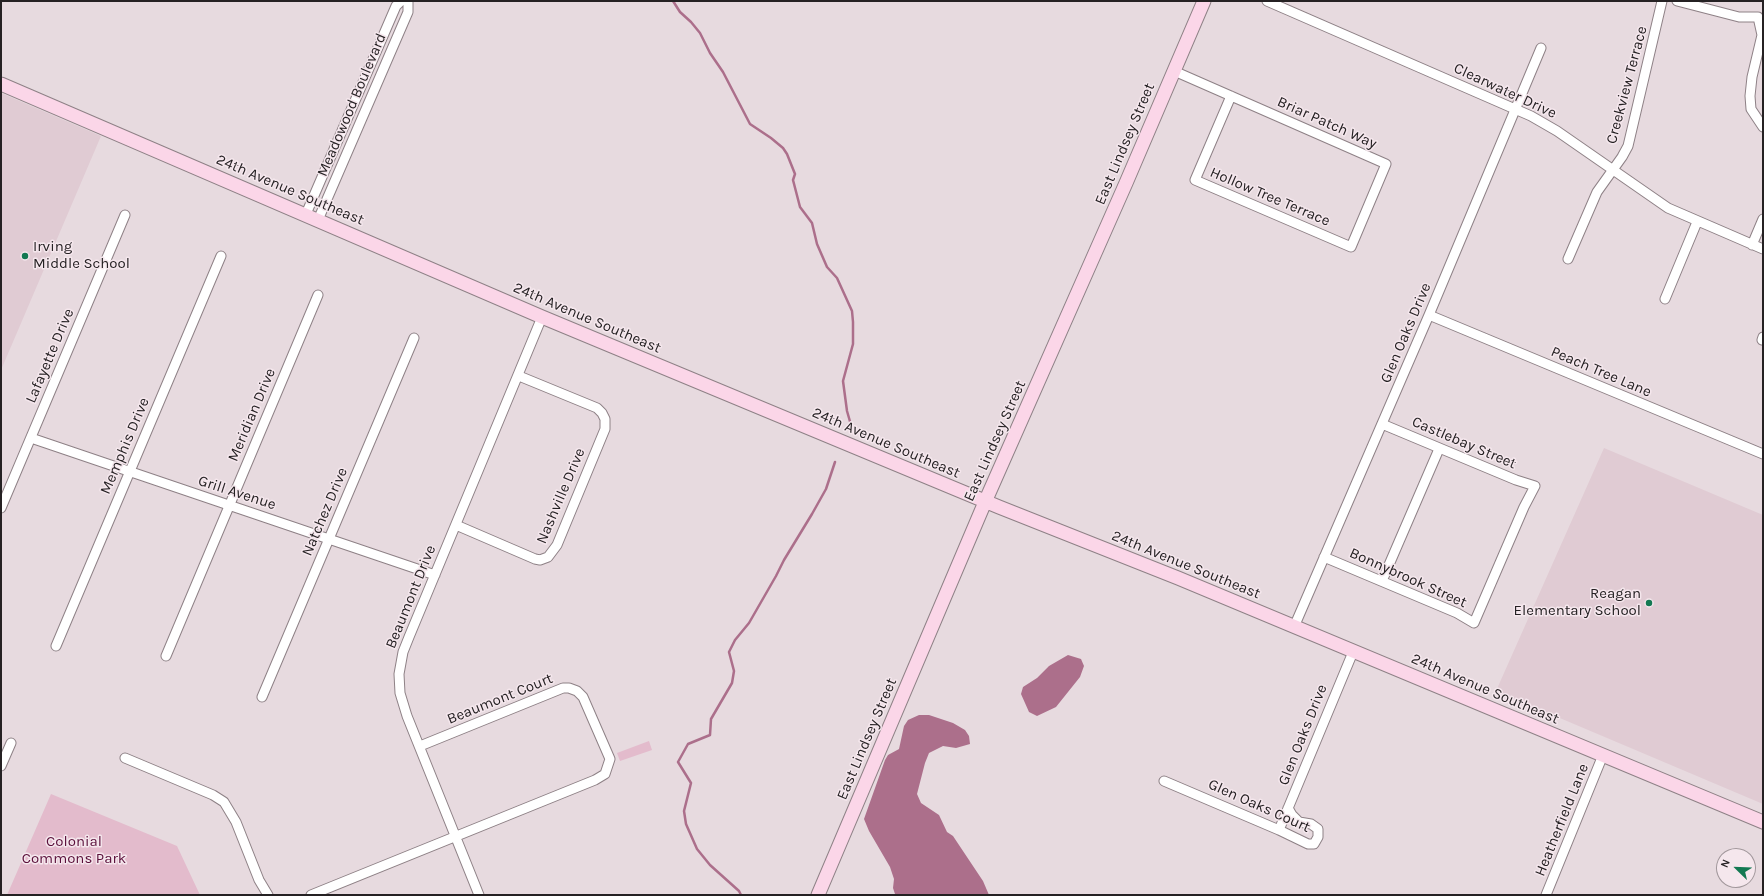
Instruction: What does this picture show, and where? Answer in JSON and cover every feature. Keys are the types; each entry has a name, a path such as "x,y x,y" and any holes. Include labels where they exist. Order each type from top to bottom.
{"street":[{"name":"Meadowood Boulevard","path":"306,214 396,6 401,1"},
{"name":"Meadowood Boulevard","path":"318,220 408,12 408,1"},
{"name":"East Lindsey Street","path":"818,895 985,502 1204,1"},
{"name":"Clearwater Drive","path":"1267,1 1544,122 1668,208 1697,222 1763,249"},
{"name":"Creekview Terrace","path":"1568,259 1595,195 1628,146 1662,1"},
{"path":"1677,1 1739,17 1758,17 1762,35 1752,77 1750,96 1752,109 1763,127"},
{"name":"Glen Oaks Drive","path":"1294,627 1429,315 1541,48"},
{"name":"Briar Patch Way","path":"1174,71 1386,164 1351,247"},
{"name":"24th Avenue Southeast","path":"1,84 306,214 542,317 985,502 1178,578 1763,822"},
{"name":"Hollow Tree Terrace","path":"1231,96 1195,180 1351,247"},
{"name":"Lafayette Drive","path":"1,508 124,215"},
{"path":"1752,244 1763,219"},
{"path":"1665,299 1697,222"},
{"name":"Memphis Drive","path":"56,646 221,256"},
{"name":"Meridian Drive","path":"166,656 318,295"},
{"name":"Peach Tree Lane","path":"1429,315 1763,454"},
{"name":"Beaumont Drive","path":"479,895 402,700 399,674 403,652 519,376 542,317"},
{"name":"Natchez Drive","path":"262,697 414,338"},
{"name":"Nashville Drive","path":"456,525 540,560 548,557 555,550 606,424 604,416 597,408 519,376"},
{"name":"Castlebay Street","path":"1382,424 1439,449 1516,480 1535,486"},
{"name":"Grill Avenue","path":"31,438 230,504 435,575"},
{"path":"1382,581 1439,449"},
{"name":"Bonnybrook Street","path":"1324,557 1457,613 1474,623 1524,507 1535,486"},
{"name":"Glen Oaks Drive","path":"1279,830 1353,652"},
{"name":"Beaumont Court","path":"420,746 563,688 569,688 577,691 583,697 610,759 608,770 601,777 456,837"},
{"path":"1,766 11,743"},
{"name":"Heatherfield Lane","path":"1546,895 1603,755"},
{"path":"125,758 213,795 224,802 236,822 259,880 268,895"},
{"name":"Glen Oaks Court","path":"1164,781 1279,830 1308,844 1314,844 1319,833 1315,826 1300,822 1292,816 1288,808"},
{"path":"311,895 456,837"}],"shaded area":[{"name":"Irving Middle School","path":"1,93 101,136 1,370"},
{"name":"Reagan Elementary School","path":"1604,448 1763,515 1763,804 1496,691"},
{"path":"1068,655 1081,659 1084,666 1080,677 1056,707 1037,716 1029,712 1021,694 1023,687 1037,678 1049,666"},
{"path":"919,715 929,715 953,723 965,730 969,736 970,744 956,748 943,746 929,753 917,794 921,803 939,815 947,832 953,836 983,881 989,895 895,894 893,888 894,879 890,867 869,831 864,819 885,760 888,755 899,749 904,726 908,720"}],"green space":[{"path":"649,741 652,750 620,761 617,753"},
{"name":"Colonial Commons Park","path":"51,794 177,846 200,895 7,895"}],"waterway":[{"path":"673,1 680,12 700,33 710,53 723,72 750,124 771,138 783,148 787,154 795,174 793,180 800,207 812,223 817,244 827,267 837,278 852,311 853,344 843,381 847,411 851,425"},
{"path":"741,895 739,891 710,865 697,849 686,824 684,811 691,783 678,762 688,744 710,735 711,719 732,683 734,671 729,652 735,640 749,623 826,489 835,462"}],"place":[{"name":"Irving Middle School","path":"25,256"},
{"name":"Reagan Elementary School","path":"1649,603"}]}
